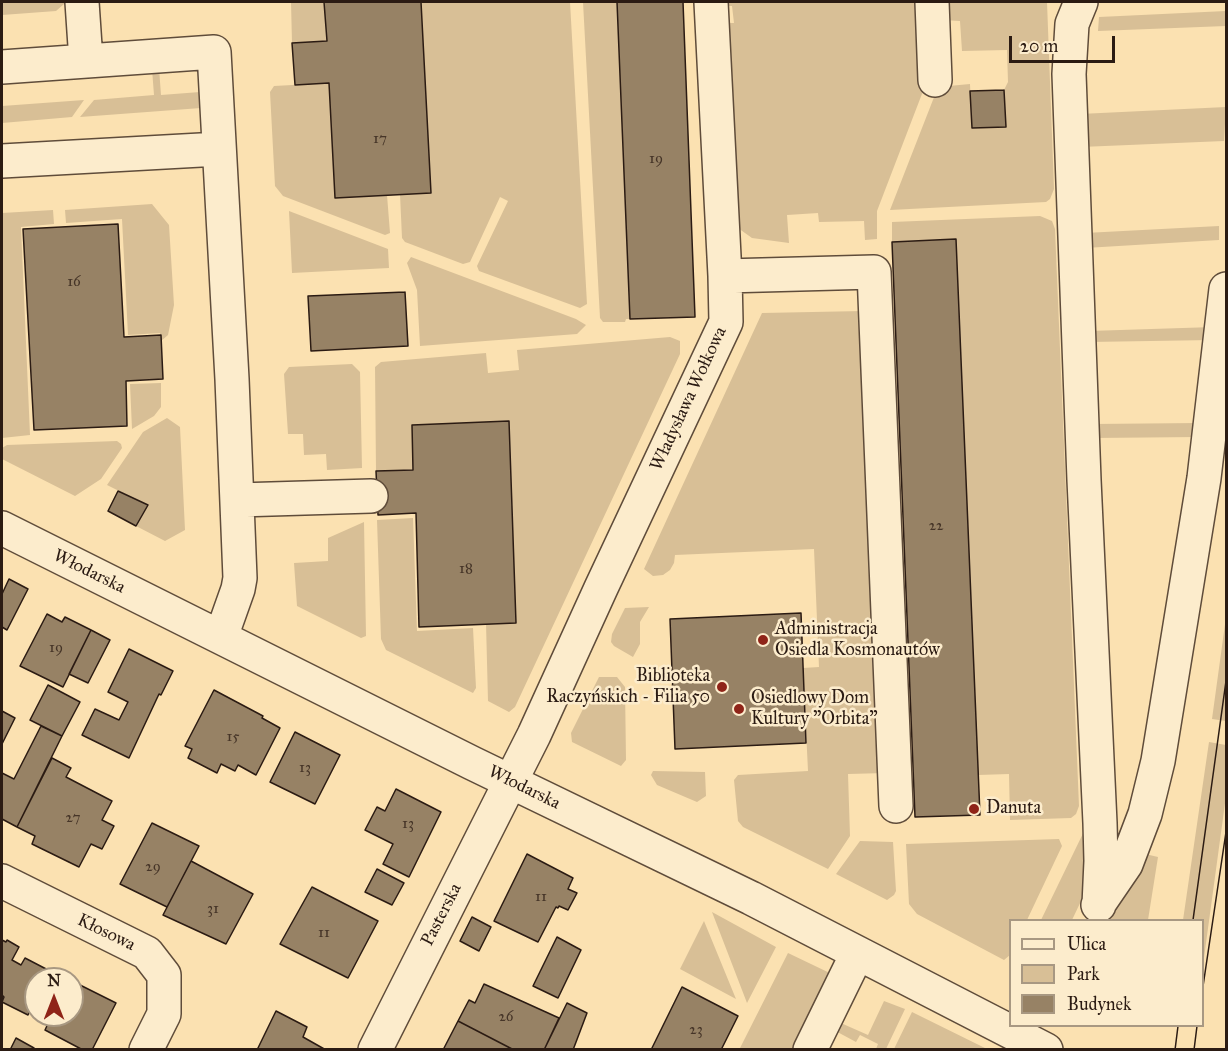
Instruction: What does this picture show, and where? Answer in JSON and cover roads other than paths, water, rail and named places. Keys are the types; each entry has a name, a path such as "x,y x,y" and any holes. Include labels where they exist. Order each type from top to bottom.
{"street":[{"path":"82,2 86,61"},
{"name":"Władysława Wołkowa","path":"510,781 534,735 726,322 711,2"},
{"path":"932,2 935,80"},
{"path":"1072,9 1070,74 1084,480 1101,861 1095,913"},
{"path":"2,67 214,52 238,500 240,578 221,637"},
{"path":"2,161 219,149"},
{"path":"725,276 874,272 896,806"},
{"path":"1095,913 1126,864 1145,813 1158,761 1204,478 1227,289"},
{"path":"238,500 371,496"},
{"name":"Włodarska","path":"2,528 510,781 751,898 857,954 1009,1024"},
{"name":"Pasterska","path":"375,1050 510,781"},
{"name":"Kłosowa","path":"2,881 147,953 164,975 164,1014 146,1050"},
{"path":"810,1050 857,954"},
{"name":"Włodarska","path":"1016,1027 1044,1040"}],"tram line":[{"path":"1193,919 1226,681"},
{"path":"1204,980 1226,832"},
{"path":"1175,1050 1178,1027"},
{"path":"1194,1050 1197,1027"}],"place":[{"name":"Administracja Osiedla Kosmonautów","path":"763,640"},
{"name":"Biblioteka Raczyńskich - Filia 50","path":"722,687"},
{"name":"Osiedlowy Dom Kultury \"Orbita\"","path":"739,709"},
{"name":"Danuta","path":"974,809"}]}
